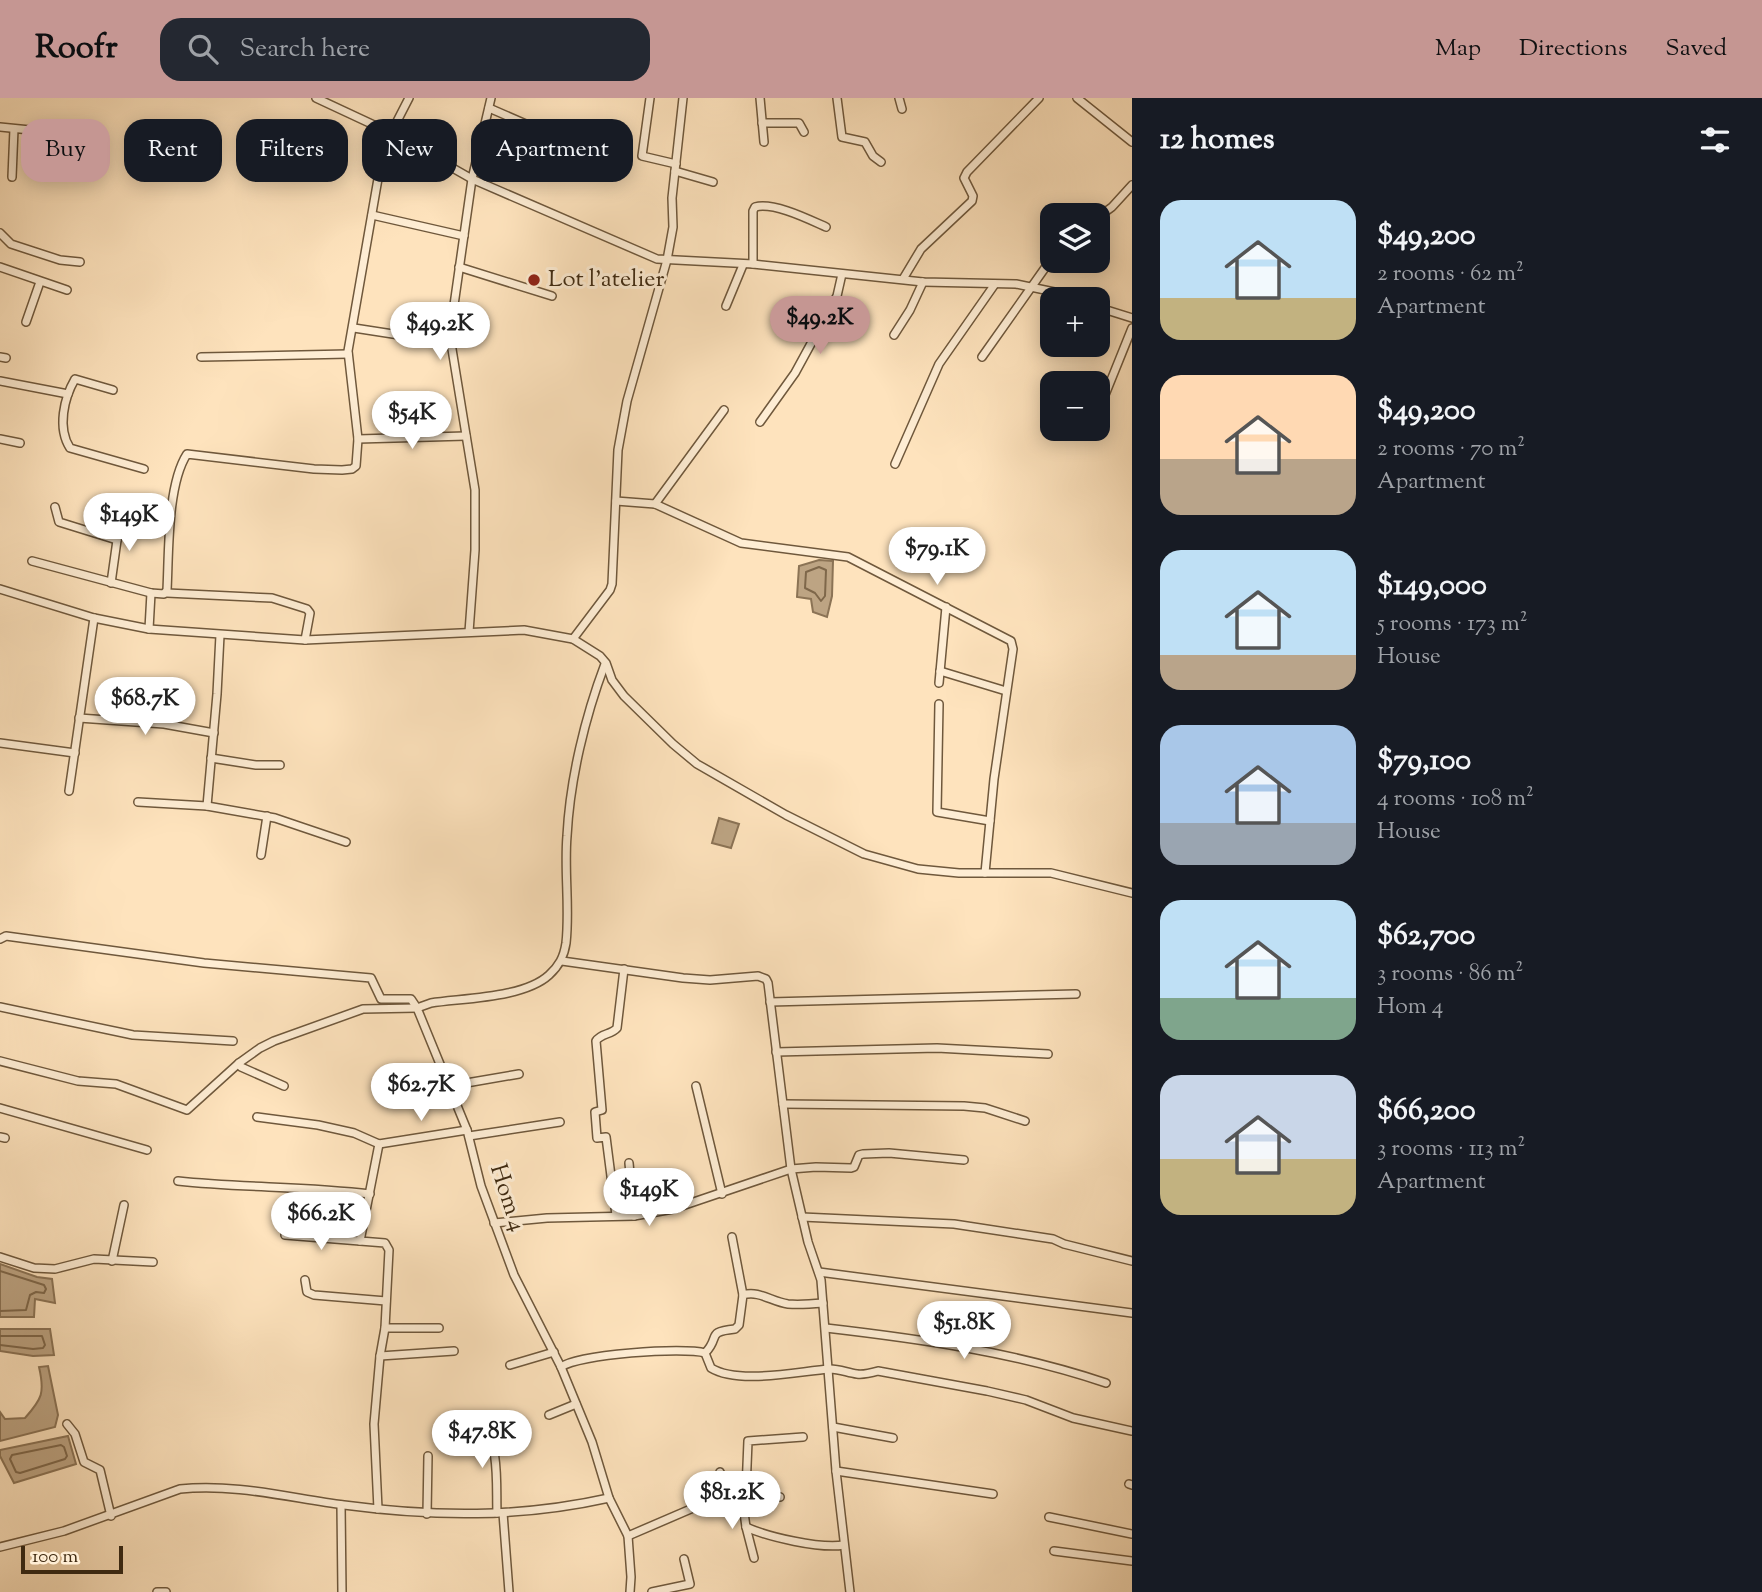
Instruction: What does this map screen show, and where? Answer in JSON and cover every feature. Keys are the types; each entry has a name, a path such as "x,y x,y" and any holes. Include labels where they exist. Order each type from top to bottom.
{"street":[{"path":"316,98 362,120"},
{"path":"399,119 410,98"},
{"path":"486,119 491,98"},
{"path":"649,98 642,156 713,182"},
{"path":"573,639 610,590 618,450 626,401 674,227 672,198 683,98"},
{"path":"760,98 764,142"},
{"path":"836,98 842,137 864,142 873,156 881,162"},
{"path":"900,98 902,108"},
{"path":"903,279 922,248 972,201 965,184 967,172 1039,98"},
{"path":"1077,98 1132,142"},
{"path":"489,108 514,119"},
{"path":"762,123 799,123 804,132"},
{"path":"0,127 21,129"},
{"path":"12,177 14,129"},
{"path":"167,593 171,513 178,475 185,455 342,470 356,466 358,439 348,354 378,182"},
{"path":"469,632 475,550 475,490 451,343 452,310 472,182"},
{"path":"479,182 657,259 753,264 923,282 1040,289"},
{"path":"1110,209 1132,185"},
{"path":"753,264 755,208 762,206 792,213 826,227"},
{"path":"372,215 464,236"},
{"path":"0,244 2,234"},
{"path":"2,234 11,244 60,260 80,262"},
{"path":"726,306 743,265"},
{"path":"0,267 67,290"},
{"path":"459,267 552,296"},
{"path":"982,357 1041,273"},
{"path":"760,422 795,373 836,296 842,274"},
{"path":"26,322 40,282"},
{"path":"894,335 923,282"},
{"path":"895,464 939,364 995,284"},
{"path":"1110,311 1132,318"},
{"path":"354,328 451,343"},
{"path":"1110,383 1132,328"},
{"path":"201,358 348,354"},
{"path":"113,390 75,379 68,394 63,420 66,442 70,448 144,469"},
{"path":"0,381 68,394"},
{"path":"654,504 724,410"},
{"path":"358,439 466,436"},
{"path":"0,439 20,443"},
{"path":"615,501 654,504 741,543 848,557 1011,641 1013,649 985,873"},
{"path":"55,507 59,522 117,540"},
{"path":"111,583 120,519"},
{"path":"32,561 151,593 272,598 310,612 305,640"},
{"path":"0,589 94,618 149,629 305,640 524,630 573,639 593,650 606,663 612,680 624,696 697,764 864,854 918,869 1051,873 1132,893"},
{"path":"149,629 151,593"},
{"path":"939,683 946,607"},
{"path":"69,791 94,618"},
{"path":"207,806 220,635"},
{"path":"0,1061 78,1081 116,1084 187,1110 239,1063 260,1048 297,1033 363,1009 417,1008 431,1003 522,990 547,977 562,961 566,942 567,836 572,793 588,719 606,663"},
{"path":"940,671 1006,691"},
{"path":"939,704 937,812 990,821"},
{"path":"79,718 164,724 214,733"},
{"path":"0,743 75,753"},
{"path":"211,758 256,765 280,765"},
{"path":"138,802 207,806 267,816 346,842"},
{"path":"261,855 267,816"},
{"path":"0,939 6,936 204,964 372,978 385,1009"},
{"path":"562,961 710,980 758,976 766,979 768,983 791,1169 819,1272 826,1328 836,1471 850,1592"},
{"path":"616,1216 606,1137 597,1138 595,1112 602,1110 596,1041 598,1037 614,1032 617,1028 624,969"},
{"path":"770,1002 1076,994"},
{"path":"382,999 411,999 417,1008"},
{"path":"0,1007 133,1035 233,1041"},
{"name":"Hom 4","path":"417,1008 468,1133 481,1186 514,1275 561,1367 592,1442 609,1498 628,1536 630,1592"},
{"path":"776,1052 937,1048 1048,1054"},
{"path":"239,1063 241,1067 284,1086"},
{"path":"449,1086 519,1074"},
{"path":"696,1086 722,1194"},
{"path":"783,1104 964,1106 985,1108 1025,1121"},
{"path":"0,1108 147,1150"},
{"path":"257,1117 336,1129 354,1133 379,1144 560,1122"},
{"path":"360,1241 379,1144"},
{"path":"494,1223 634,1216 673,1209 791,1169 854,1167 859,1155 890,1153 964,1160"},
{"path":"629,1163 634,1216"},
{"path":"178,1181 301,1187 370,1194"},
{"path":"112,1261 124,1205"},
{"path":"802,1217 954,1224 1053,1240 1132,1261"},
{"path":"285,1235 388,1245 385,1328 374,1424 378,1509"},
{"path":"705,1353 720,1330 735,1329 738,1325 743,1296 732,1237"},
{"path":"0,1257 34,1268 55,1269 94,1259 153,1262"},
{"path":"819,1272 1132,1313"},
{"path":"305,1280 307,1292 314,1295 387,1301"},
{"path":"743,1296 758,1294 788,1304 823,1303"},
{"path":"385,1328 439,1328"},
{"path":"826,1328 977,1348 1050,1365 1106,1383"},
{"path":"380,1356 454,1351"},
{"path":"510,1365 554,1352"},
{"path":"561,1367 583,1358 641,1353 705,1353"},
{"path":"705,1353 711,1368 720,1372 751,1376 790,1375 829,1369 855,1374 878,1371 1026,1400 1073,1418 1132,1431"},
{"path":"549,1415 576,1404"},
{"path":"481,1421 486,1428 496,1461 509,1592"},
{"path":"66,1424 75,1434 84,1462 100,1470 111,1516"},
{"path":"834,1427 893,1438"},
{"path":"754,1558 746,1527 743,1497 748,1441 803,1437"},
{"path":"428,1456 428,1514"},
{"path":"836,1471 993,1494"},
{"path":"720,1472 728,1497"},
{"path":"0,1548 111,1516 180,1489 261,1492 428,1514 500,1513 563,1508 609,1498"},
{"path":"628,1536 714,1499 780,1497"},
{"path":"341,1504 342,1592"},
{"path":"1049,1517 1132,1534"},
{"path":"746,1527 817,1546 844,1545"},
{"path":"1054,1551 1132,1561"},
{"path":"652,1592 690,1584 684,1559"},
{"path":"157,1592 166,1592"}],"water":[{"path":"819,560 833,561 832,596 827,617 813,612 811,599 797,597 799,566"},
{"path":"719,818 739,824 731,848 712,843"},
{"path":"0,1264 37,1277 52,1279 55,1303 35,1299 34,1317 0,1317"},
{"path":"0,1329 50,1329 54,1355 33,1356 0,1351"},
{"path":"48,1366 58,1415 55,1427 0,1441 0,1412 5,1419 25,1418 41,1395 39,1367"},
{"path":"68,1436 76,1464 14,1483 0,1456 0,1450"}],"place":[{"name":"Lot l'atelier","path":"534,280"}]}
